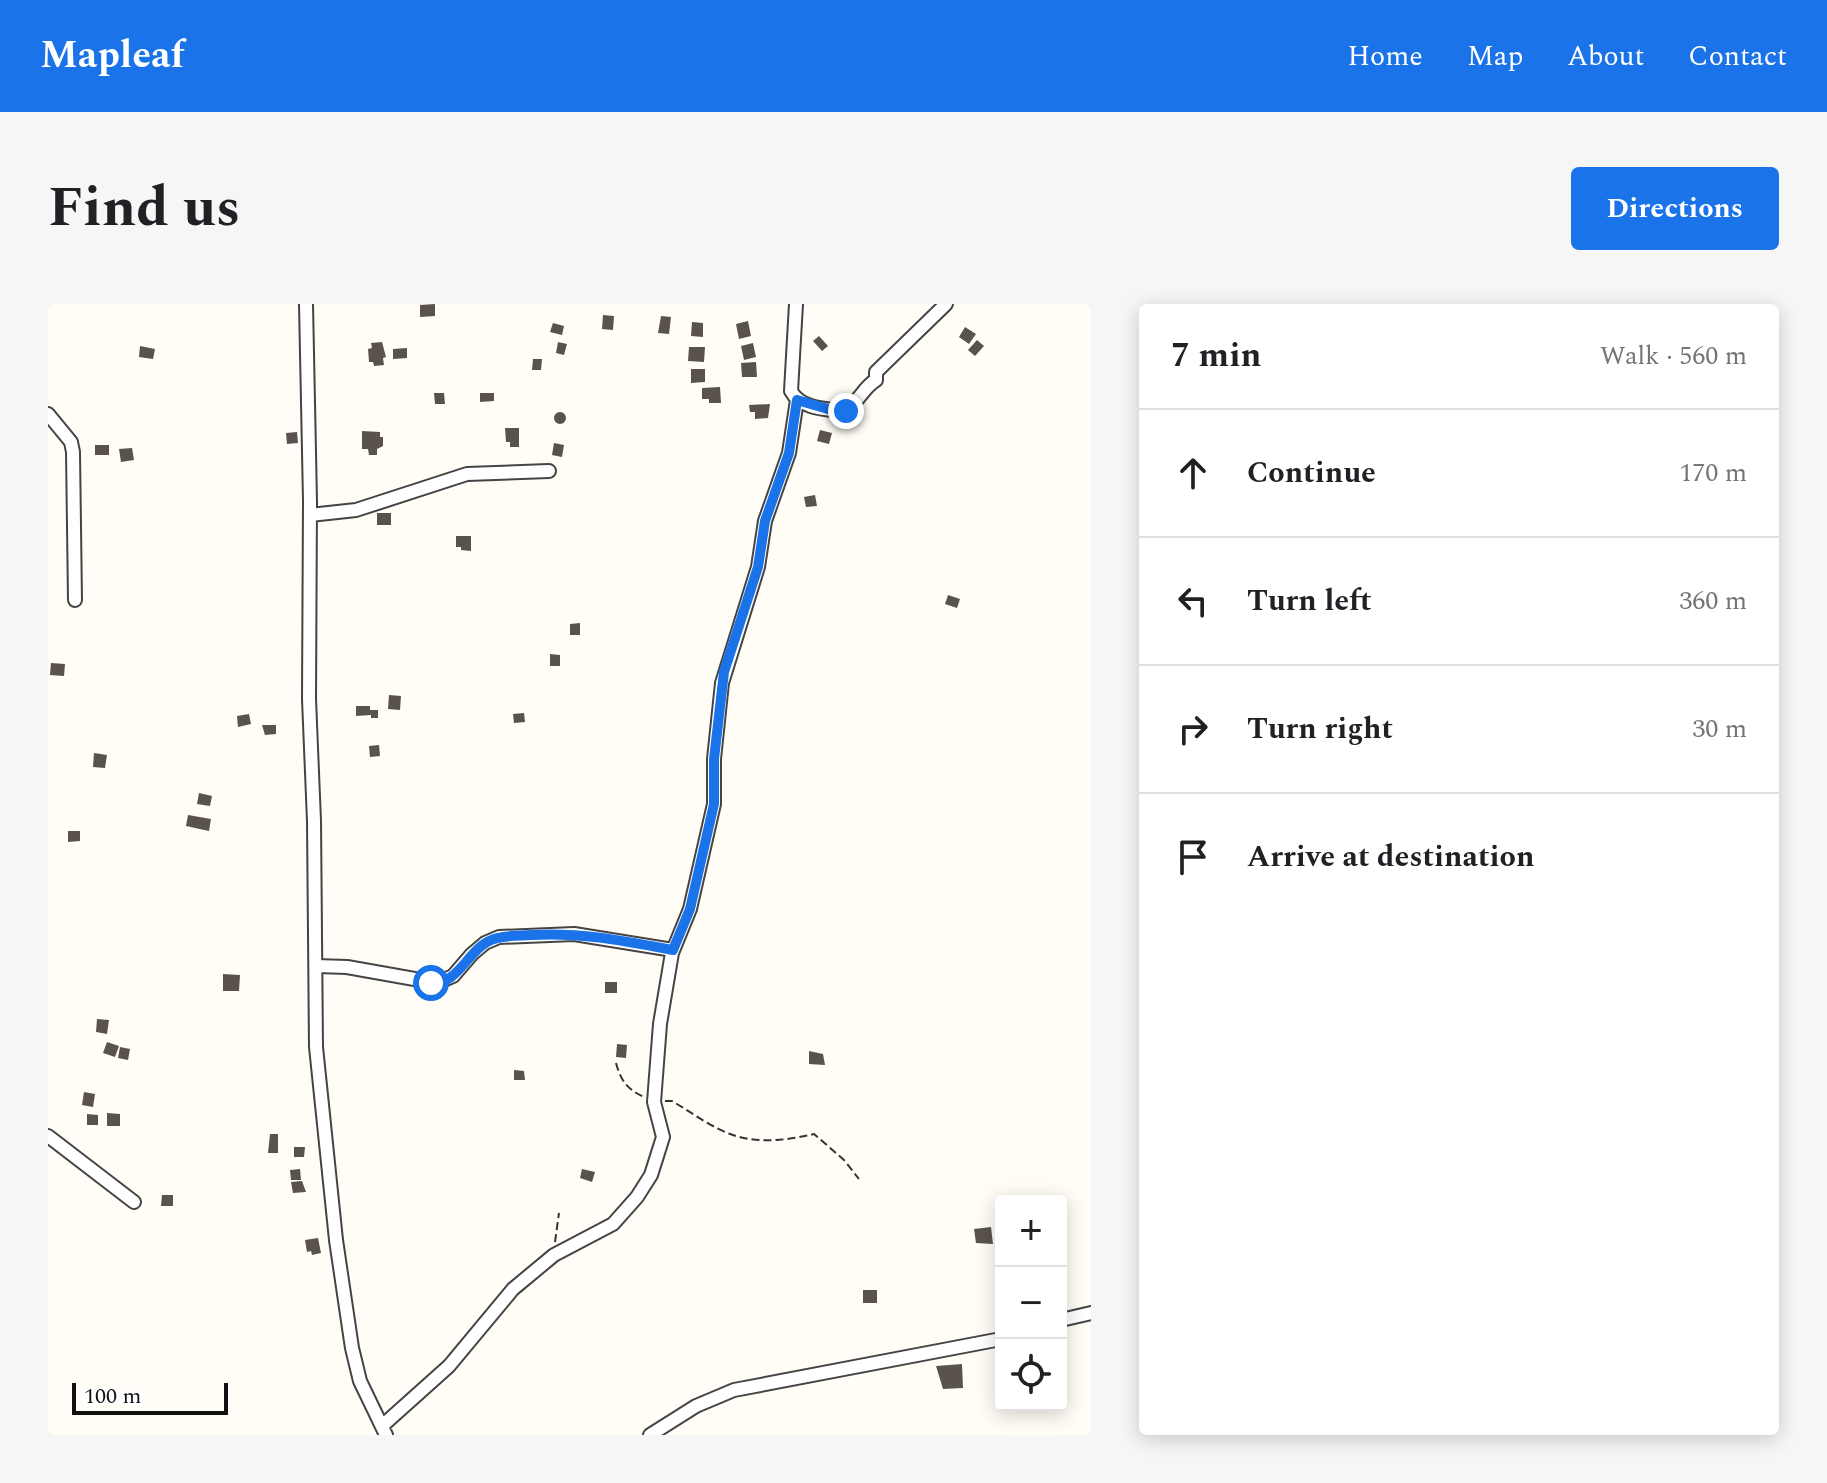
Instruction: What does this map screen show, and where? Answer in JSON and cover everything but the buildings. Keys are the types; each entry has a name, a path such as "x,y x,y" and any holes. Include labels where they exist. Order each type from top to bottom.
{"street":[{"path":"306,304 316,1047 352,1348 360,1381 384,1431 449,1366 513,1289 554,1255 604,1230 637,1197 651,1175 662,1143 654,1102 660,1024 673,950 690,909 714,804 714,759 724,672 758,567 765,521 789,453 797,400 790,385 796,304"},
{"path":"797,400 846,411 867,385 876,380 876,372 946,304"},
{"path":"48,414 71,442 73,452 75,600"},
{"path":"310,515 356,510 467,474 549,471"},
{"path":"316,966 347,967 437,983 453,976 472,954 499,937 574,934 673,950"},
{"path":"48,1136 134,1202"},
{"path":"1067,1319 1091,1313"},
{"path":"650,1435 696,1406 734,1390 995,1340"}],"path":[{"path":"616,1063 621,1078 631,1091 654,1102 672,1101 733,1135 762,1140 795,1139 814,1134 844,1160 859,1179"},
{"path":"554,1255 559,1213"}],"route":[{"path":"431,983 449,979 485,943 499,937 574,934 673,950 690,909 714,804 713,767 724,672 758,567 765,521 789,453 797,400 803,404 846,411"}]}
